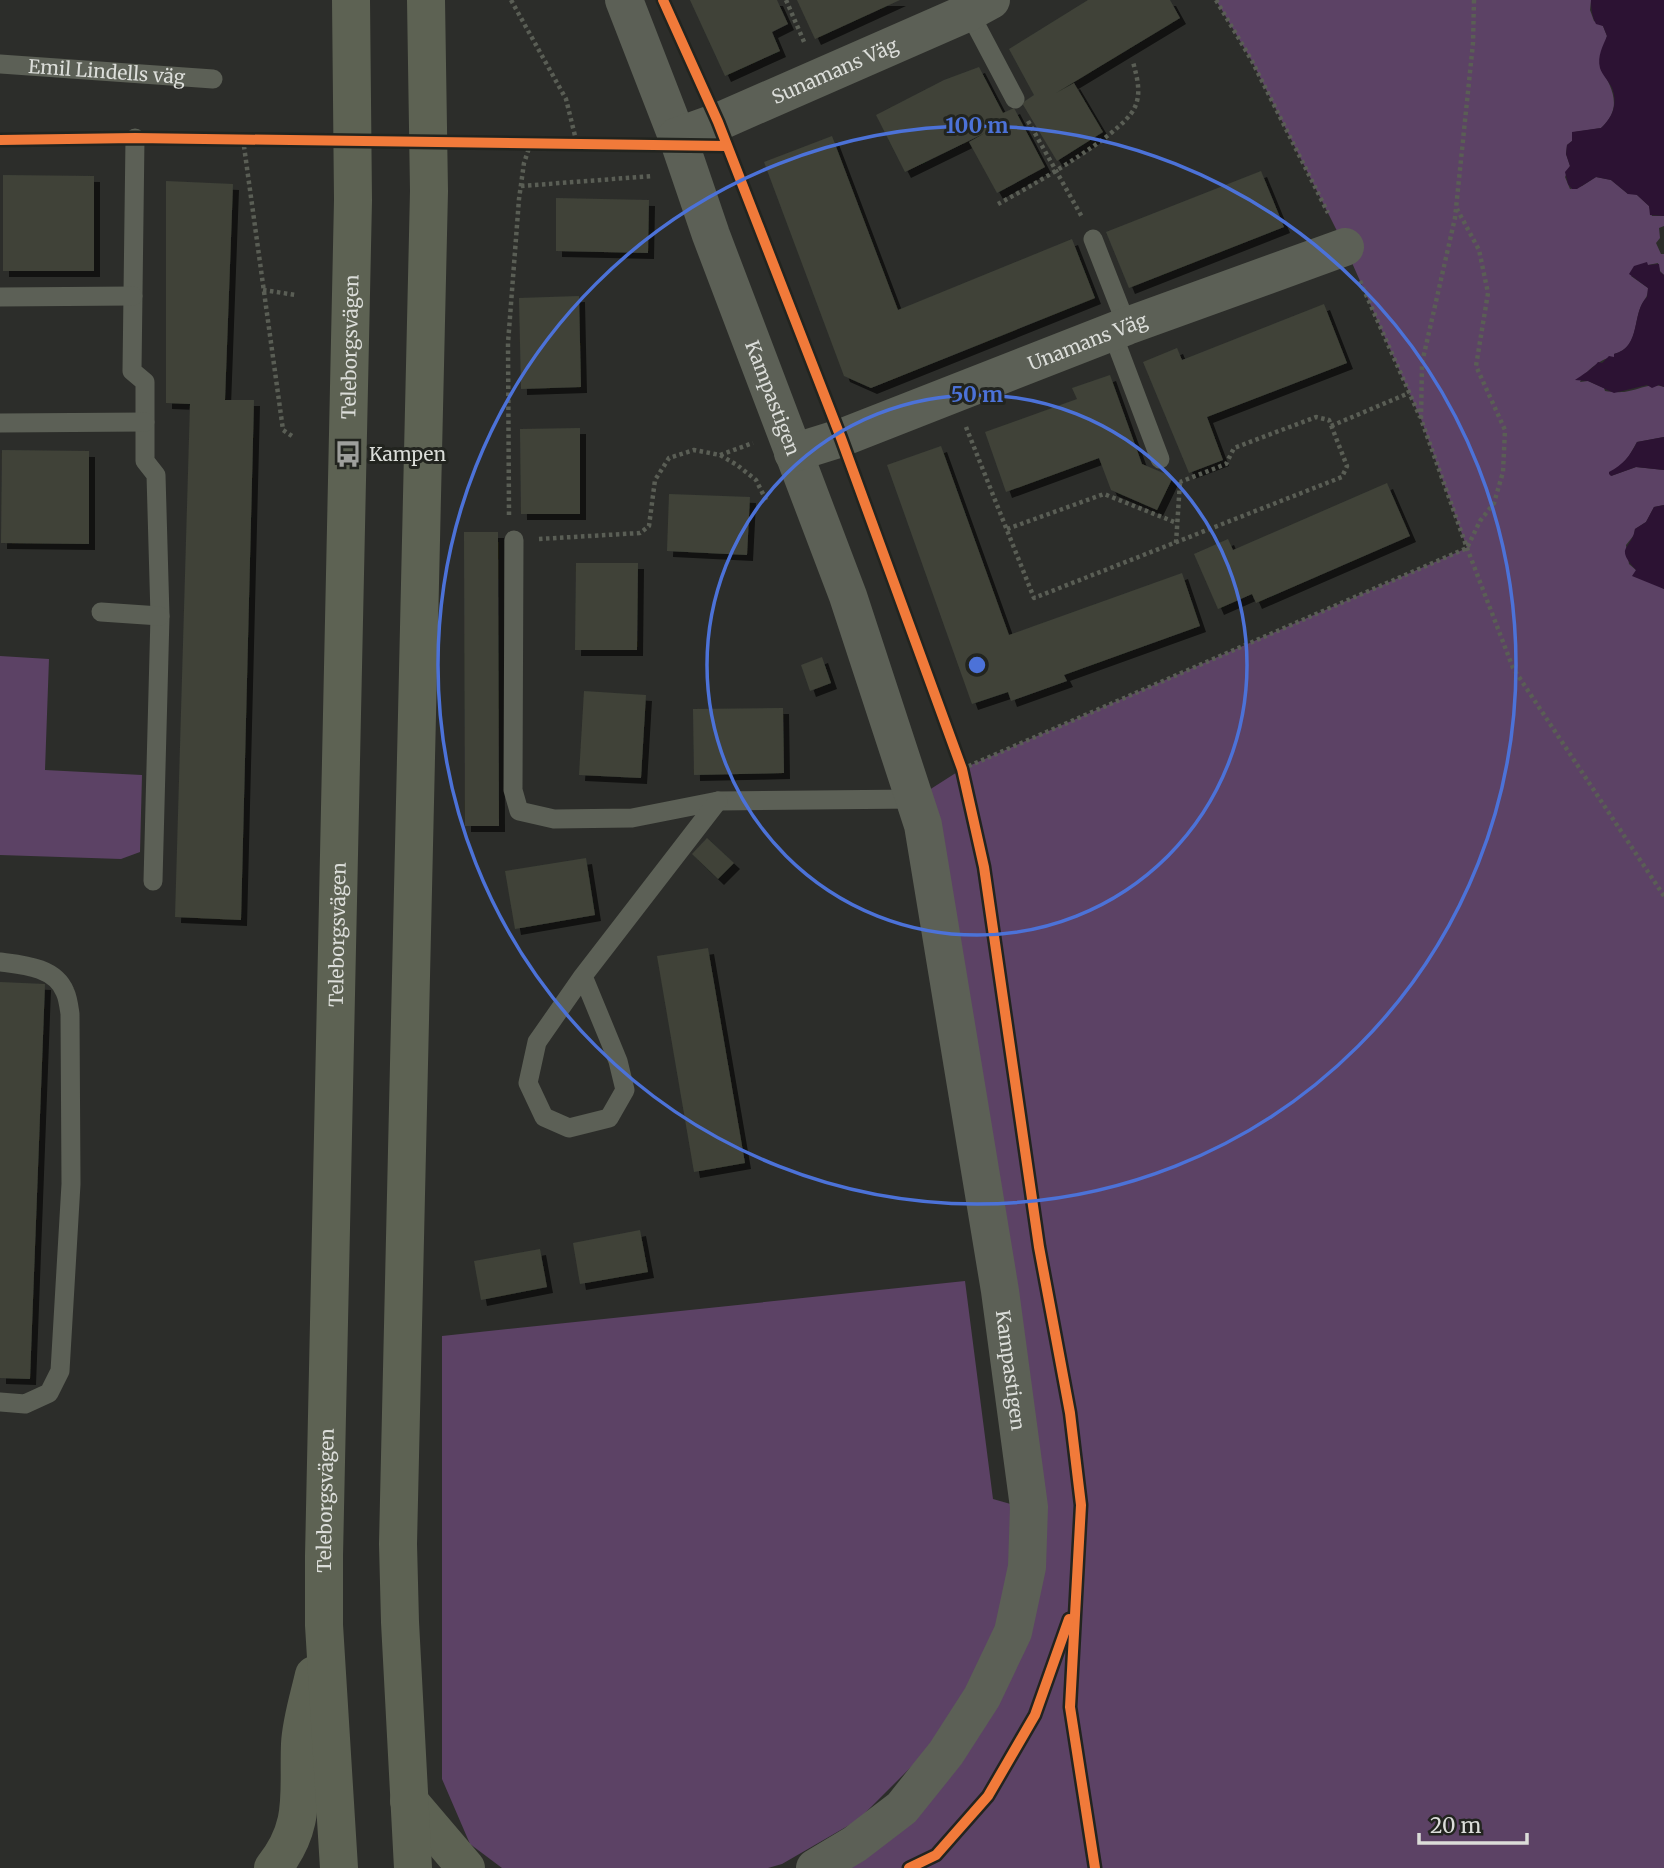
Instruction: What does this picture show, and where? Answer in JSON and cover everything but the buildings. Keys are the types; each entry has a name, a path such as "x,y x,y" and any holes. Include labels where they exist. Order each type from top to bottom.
{"main road":[{"name":"Teleborgsvägen","path":"339,1868 324,1625 353,200 351,0"},
{"path":"413,1868 398,1544 429,191 426,0"},
{"path":"273,1868 290,1844 300,1812 300,1742 324,1625"},
{"path":"409,1801 466,1868"}],"street":[{"name":"Kampastigen","path":"624,0 848,596 923,825 1000,1291 1029,1507 1027,1567 1013,1632 982,1697 946,1753 902,1808 855,1844 815,1868"},
{"name":"Sunamans Väg","path":"676,137 718,122 981,4"},
{"name":"Unamans Väg","path":"793,453 841,438 1120,329 1345,247"}],"lane":[{"path":"981,4 1015,99"},
{"name":"Emil Lindells väg","path":"0,64 213,79"},
{"path":"135,138 132,371 145,382 145,461 156,475 160,616 153,881"},
{"path":"1093,239 1160,459"},
{"path":"0,297 133,296"},
{"path":"0,424 145,422"},
{"path":"514,540 513,790 519,811 554,819 632,818 718,801 915,799"},
{"path":"101,612 160,616"},
{"path":"583,976 618,1061 625,1090 609,1118 569,1128 544,1117 528,1083 537,1042 583,976 718,801"},
{"path":"0,962 22,964 49,973 65,990 71,1014 71,1184 60,1371 50,1393 25,1404 0,1402"}],"path":[{"path":"510,0 566,99 577,144"},
{"path":"786,0 819,77"},
{"path":"1216,0 1252,61 1345,247 1421,419 1513,668 1664,895"},
{"path":"1421,419 1422,363 1456,208 1473,43 1474,0"},
{"path":"998,204 1056,170 1119,127 1135,108 1139,85 1133,62"},
{"path":"1015,99 1093,239"},
{"path":"243,139 283,430 292,436"},
{"path":"531,142 524,163 521,186 508,343 509,517 514,540 640,533 649,526 655,480 669,458 694,450 720,455 756,480 766,500"},
{"path":"521,186 688,173"},
{"path":"962,769 1467,548 1480,521 1494,503 1503,472 1505,430 1476,366 1488,293 1479,250 1456,208"},
{"path":"263,290 296,295"},
{"path":"953,393 1034,598 1342,477 1347,466 1329,420 1316,417 1234,448 1226,464 1180,482"},
{"path":"1331,426 1409,393"},
{"path":"720,455 749,445"},
{"path":"1160,459 1180,482 1176,543"},
{"path":"1007,529 1104,494 1177,523"}],"shaded area":[{"path":"1216,0 1591,0 1590,10 1594,21 1603,26 1607,36 1600,67 1612,91 1614,106 1608,121 1601,128 1575,132 1572,141 1567,145 1566,154 1570,166 1565,177 1570,189 1582,186 1596,177 1611,180 1628,194 1636,194 1649,206 1652,216 1664,216 1664,226 1659,228 1660,238 1656,243 1661,254 1664,254 1664,275 1658,263 1648,265 1631,276 1648,288 1631,340 1622,351 1614,354 1614,357 1595,365 1580,382 1588,381 1605,391 1614,392 1650,386 1664,387 1664,437 1637,442 1629,456 1611,476 1636,467 1664,470 1664,505 1654,507 1646,522 1635,529 1626,545 1629,564 1636,573 1664,589 1664,1868 815,1868 946,1753 1027,1567 915,799 962,769 1467,548 1421,419 1345,247 1252,61"},
{"path":"1591,0 1664,0 1664,216 1650,215 1649,206 1637,195 1628,194 1611,180 1596,177 1577,189 1572,189 1568,184 1565,172 1570,166 1566,154 1567,145 1572,141 1572,132 1601,128 1609,119 1614,105 1612,88 1599,64 1607,36 1603,26 1596,24"},
{"path":"1647,262 1648,265 1659,264 1660,272 1664,275 1664,387 1659,385 1652,388 1647,385 1614,393 1588,381 1575,380 1598,362 1602,363 1609,356 1614,357 1614,354 1629,344 1648,288 1629,274 1634,266"},
{"path":"1664,437 1664,470 1636,467 1611,476 1609,474 1626,460 1637,442"},
{"path":"1664,505 1664,589 1632,576 1636,570 1625,552 1635,529 1646,522 1654,507"},
{"path":"0,656 49,659 45,770 142,775 140,852 121,859 0,855"},
{"path":"965,1281 993,1499 1014,1505 1009,1567 997,1632 971,1700 918,1760 858,1820 782,1864 768,1868 502,1868 470,1844 442,1779 442,1336"}],"cycle path":[{"path":"663,0 718,122 841,438 962,769 984,867 1039,1247 1070,1413 1081,1505 1070,1707 1095,1868"},
{"path":"0,140 135,138 726,146"},
{"path":"909,1868 936,1855 988,1796 1035,1715 1069,1619"}],"place":[{"name":"Kampen","path":"348,454"}]}
